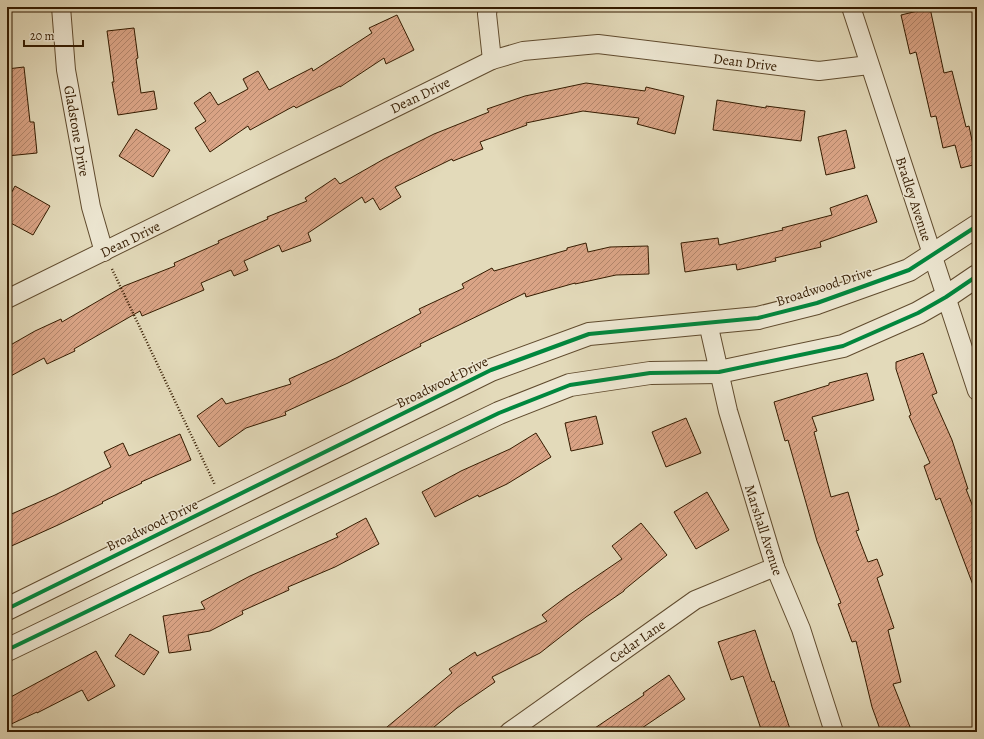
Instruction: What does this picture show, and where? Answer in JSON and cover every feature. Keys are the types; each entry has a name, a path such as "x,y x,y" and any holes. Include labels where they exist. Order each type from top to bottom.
{"street":[{"name":"Gladstone Drive","path":"61,7 66,70 91,207 104,252"},
{"path":"488,7 486,14 492,60"},
{"name":"Bradley Avenue","path":"850,7 977,391"},
{"name":"Dean Drive","path":"7,300 492,60 522,51 598,44 820,71 869,65"},
{"name":"Broadwood Drive","path":"7,609 492,370 589,334 758,318 817,303 909,270 977,226"},
{"path":"7,650 499,413 570,385 650,373 719,372 843,346 918,313 946,298 977,276"},
{"name":"Marshall Avenue","path":"708,323 728,411 775,567 801,629 834,732"},
{"name":"Cedar Lane","path":"509,732 695,600 775,567"}],"path":[{"path":"104,252 223,502"}],"building":[{"path":"930,8 944,73 952,71 966,127 969,126 977,164 961,168 955,145 943,148 936,116 931,117 916,52 910,54 901,15"},
{"path":"397,15 414,50 386,64 384,58 340,87 296,108 294,106 250,130 248,126 210,152 195,128 206,121 194,103 210,92 218,105 248,89 243,79 258,71 269,90 312,68 313,71 372,33 369,28"},
{"path":"134,28 138,58 136,59 141,93 154,91 157,109 118,115 112,82 114,82 107,31"},
{"path":"24,67 30,122 34,122 37,153 7,156 7,69"},
{"path":"586,83 645,91 646,87 684,96 675,134 637,124 639,118 583,111 526,123 527,125 480,142 483,149 453,161 452,159 395,187 401,197 380,210 373,198 365,203 362,197 308,233 311,241 282,252 279,245 244,261 248,270 234,276 231,270 201,283 204,290 142,316 140,311 74,349 75,351 47,364 44,358 7,378 7,347 35,331 61,319 62,322 124,286 175,266 174,263 219,243 218,241 268,219 267,217 307,201 305,198 335,178 340,184 384,159 434,134 489,112 487,109 525,96"},
{"path":"717,100 766,108 766,106 805,111 801,141 713,130"},
{"path":"136,129 170,150 153,177 119,156"},
{"path":"846,130 855,168 826,175 818,137"},
{"path":"15,186 50,206 33,235 7,221 7,201"},
{"path":"867,195 877,222 820,242 821,247 775,258 776,261 737,270 736,264 685,272 681,243 718,238 719,245 783,230 782,228 832,215 830,208"},
{"path":"586,243 588,252 610,247 648,246 649,274 616,275 575,283 526,297 525,293 420,344 421,346 348,383 285,412 286,415 246,428 219,447 197,416 222,398 226,404 291,384 289,379 336,358 421,313 419,309 464,288 462,284 492,268 494,271"},
{"path":"923,353 937,393 932,395 952,440 968,489 966,489 977,517 977,593 940,498 936,500 924,466 930,463 909,416 911,415 896,369 896,362"},
{"path":"867,373 874,400 812,417 817,431 814,432 831,497 848,492 859,530 856,531 868,562 877,559 883,575 877,578 894,628 888,630 901,682 893,684 912,732 881,732 872,707 856,641 852,642 838,604 841,603 817,541 788,440 785,441 774,402 829,385 829,383"},
{"path":"596,416 603,444 571,451 565,423"},
{"path":"686,418 701,453 666,467 652,432"},
{"path":"536,433 551,457 507,484 479,497 478,495 435,517 422,492 461,471 510,449"},
{"path":"180,434 191,460 141,482 142,483 102,502 103,503 7,548 7,516 55,495 111,467 104,452 123,443 129,456"},
{"path":"707,492 729,530 696,549 674,512"},
{"path":"366,518 379,544 335,567 288,587 289,590 242,611 243,614 210,631 188,635 191,650 169,653 163,616 205,609 201,602 250,576 338,537 336,534"},
{"path":"641,523 667,555 624,591 586,617 540,653 492,677 495,682 457,708 428,732 381,732 452,673 449,669 475,652 477,656 547,621 542,615 622,559 612,546"},
{"path":"755,630 772,682 774,681 791,732 762,732 743,676 731,680 718,642"},
{"path":"130,634 159,652 144,675 115,656"},
{"path":"96,651 115,686 88,701 82,690 37,713 7,726 7,699"},
{"path":"669,675 685,699 636,732 589,732 644,695 643,693"}],"cycle path":[{"path":"7,609 491,370 589,334 758,318 817,303 909,270 977,226"},
{"path":"7,650 499,413 570,385 650,373 719,372 843,346 918,313 946,297 977,276"}]}
